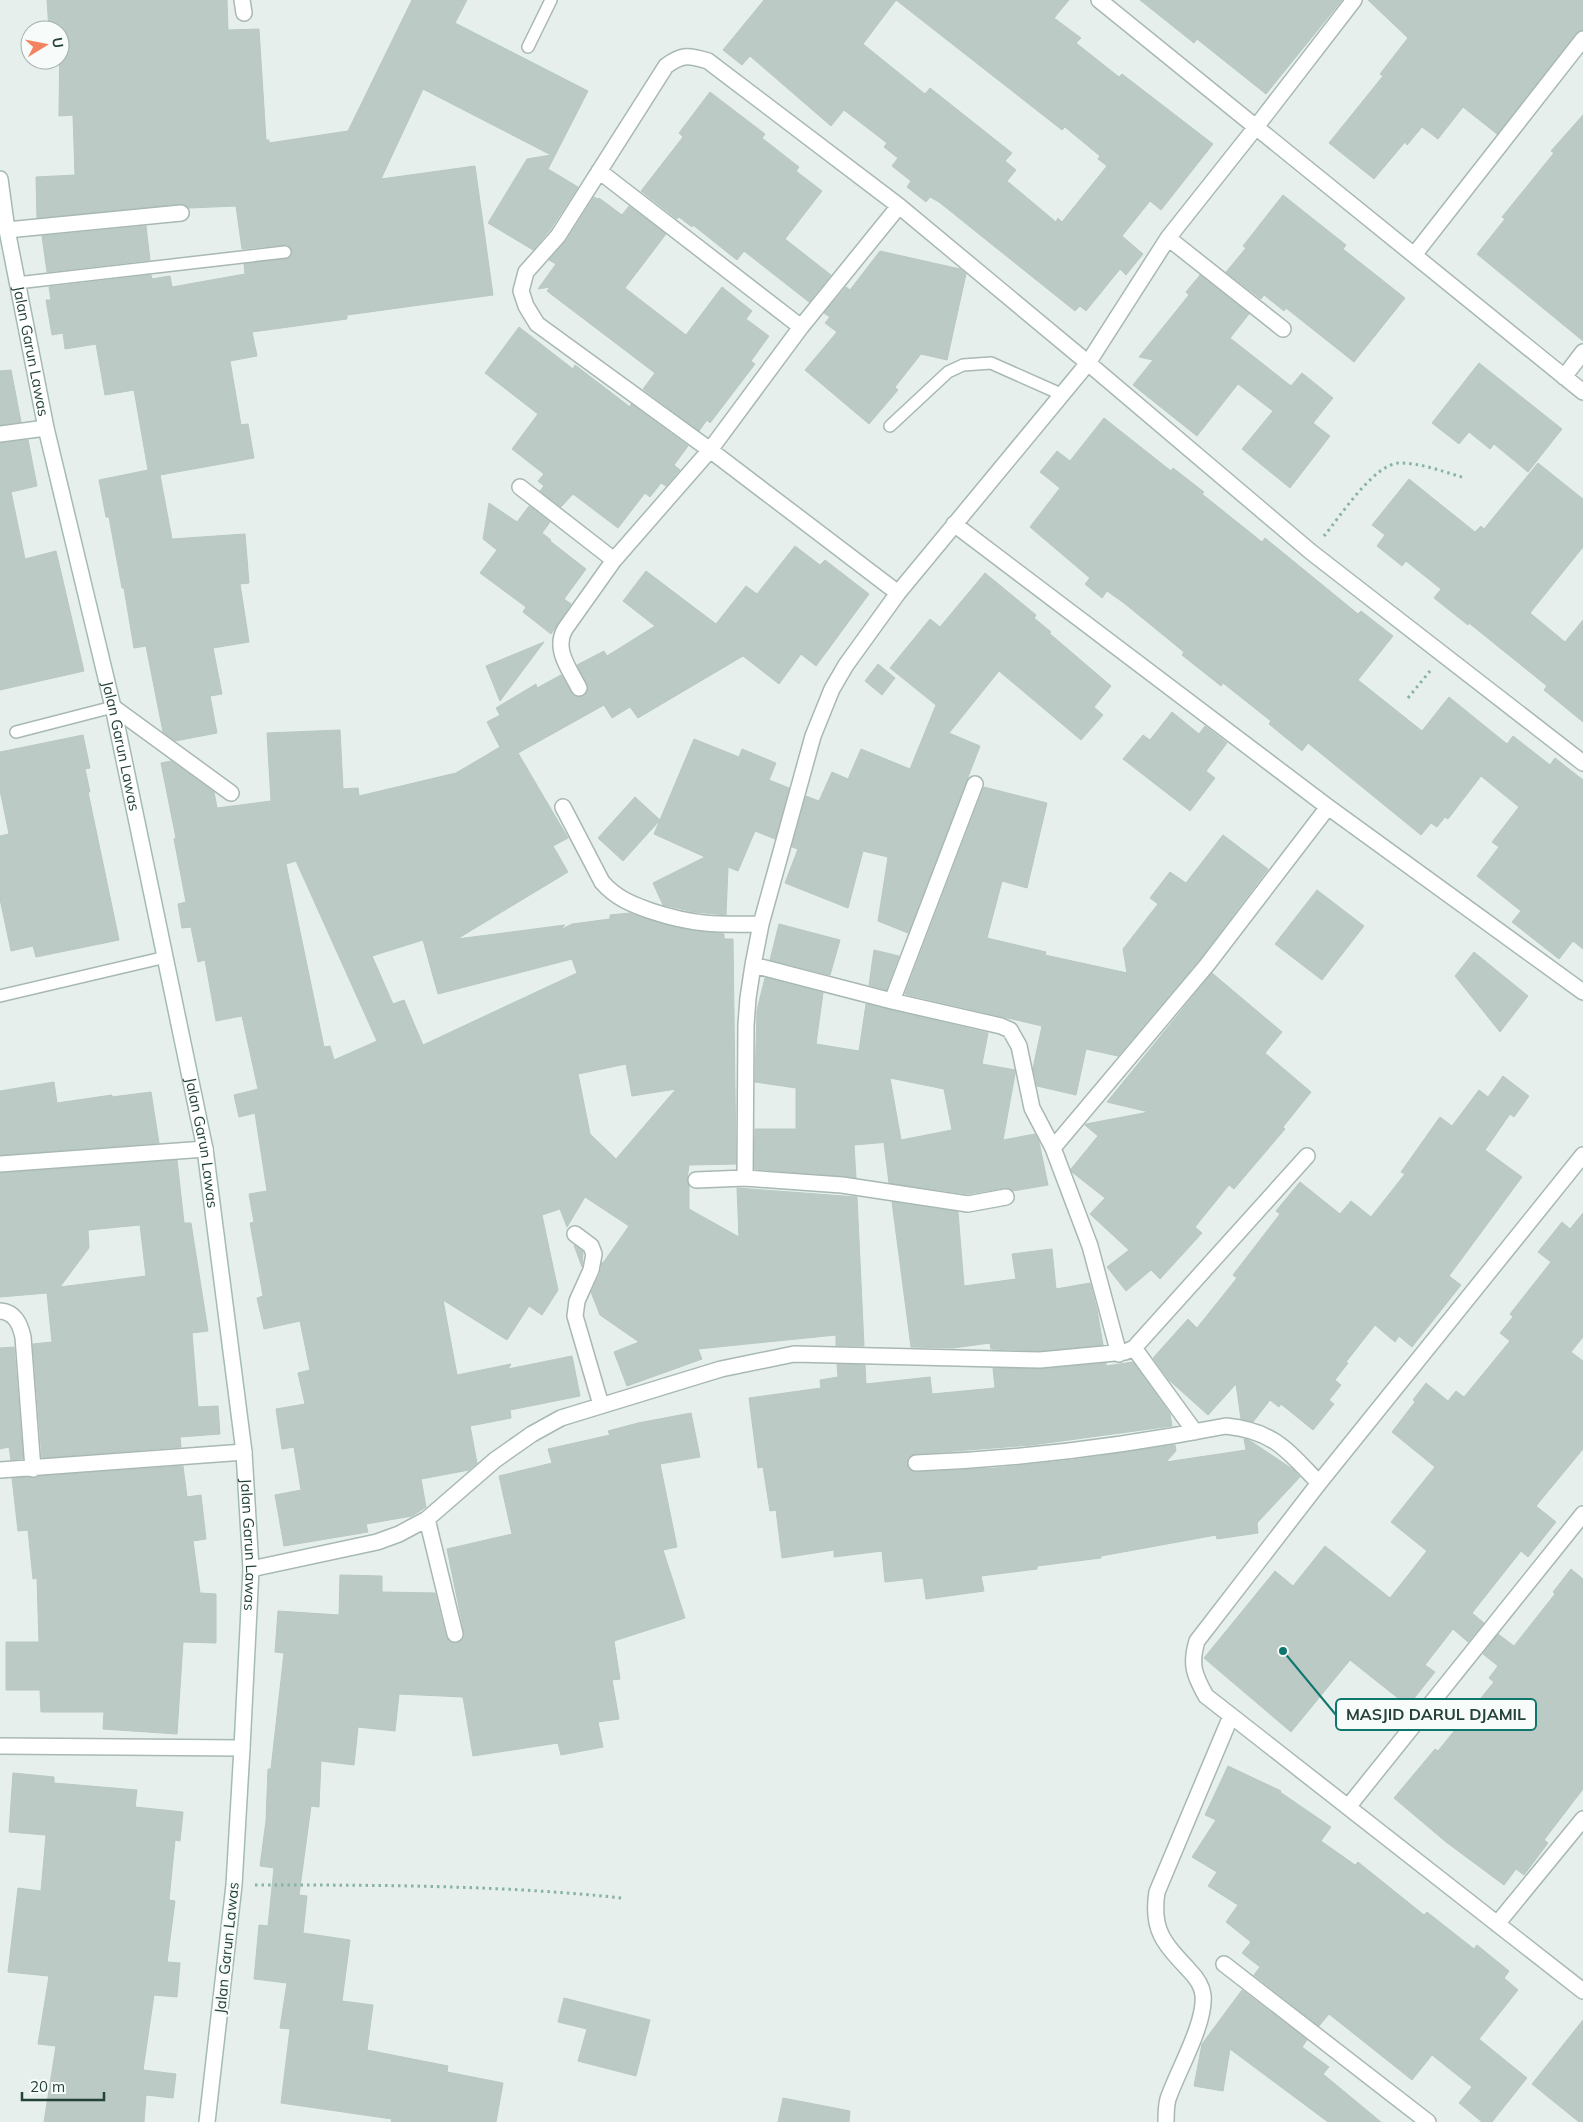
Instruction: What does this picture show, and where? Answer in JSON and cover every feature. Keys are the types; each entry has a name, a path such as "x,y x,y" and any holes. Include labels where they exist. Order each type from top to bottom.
{"street":[{"path":"1099,0 1583,392"},
{"path":"745,1178 746,1024 753,965 761,924 813,736 821,712 832,689 846,665 898,593 1088,363 1168,238 1354,0"},
{"path":"1414,255 1583,39"},
{"path":"898,593 710,450 537,324 526,306 521,291 526,272 558,236 666,66 677,58 692,56 708,61 899,206 1311,552 1583,763"},
{"path":"599,171 801,327"},
{"name":"Jalan Garun Lawas","path":"0,179 7,230 46,428 113,707 205,1148 244,1452 251,1569 242,1748 234,1885 207,2122"},
{"path":"579,688 562,656 560,647 562,634 614,560 710,450 801,327 899,206"},
{"path":"7,230 181,213"},
{"path":"1168,238 1283,329"},
{"path":"1564,377 1583,352"},
{"path":"0,434 46,428"},
{"path":"520,488 614,560"},
{"path":"954,524 1328,807 1583,992"},
{"path":"113,707 230,793"},
{"path":"892,1001 975,784"},
{"path":"562,807 602,882 622,900 679,920 696,923 761,924"},
{"path":"1053,1148 1206,965 1328,807"},
{"path":"753,965 1010,1030 1018,1046 1032,1108 1053,1148 1090,1246 1119,1354"},
{"path":"0,1164 205,1148"},
{"path":"1583,1155 1319,1483 1197,1640 1192,1655 1195,1676 1206,1696 1583,1991"},
{"path":"251,1569 376,1542 399,1534 427,1519 496,1460 532,1434 561,1418 721,1369 794,1354 1040,1360 1119,1354 1134,1348 1307,1156"},
{"path":"696,1180 745,1178 842,1185 968,1204 1006,1197"},
{"path":"575,1234 591,1246 594,1254 591,1270 577,1301 575,1316 601,1405"},
{"path":"0,1311 9,1312 15,1318 20,1325 23,1337 33,1469"},
{"path":"1134,1348 1195,1432"},
{"path":"916,1463 986,1460 1054,1454 1226,1426 1249,1429 1270,1437 1294,1457 1319,1483"},
{"path":"0,1470 244,1452"},
{"path":"1348,1807 1583,1514"},
{"path":"427,1519 455,1634"},
{"path":"1166,2122 1168,2102 1203,2010 1203,1993 1195,1976 1166,1945 1159,1930 1154,1910 1157,1892 1231,1716"},
{"path":"0,1746 242,1748"},
{"path":"1497,1924 1583,1819"},
{"path":"1224,1964 1428,2122"}],"lane":[{"path":"528,47 550,0"},
{"path":"17,283 285,252"},
{"path":"890,426 948,372 963,365 991,363 1063,395"},
{"path":"16,732 113,707"},
{"path":"0,996 166,957"}],"path":[{"path":"1311,552 1364,485 1386,467 1399,463 1421,466 1465,478"},
{"path":"1408,698 1444,656"},
{"path":"234,1885 513,1888 622,1898"}],"building":[{"path":"47,0 227,0 228,30 259,29 266,140 269,140 269,143 348,131 412,0 467,0 455,23 588,91 548,169 578,187 550,230 533,250 488,223 527,159 551,155 423,89 381,179 475,166 493,295 347,315 347,319 252,332 257,356 230,361 241,425 248,424 254,458 160,475 172,539 245,534 249,583 240,584 249,642 213,648 222,694 210,696 217,733 175,741 163,732 146,646 134,648 124,588 122,588 109,517 106,517 99,480 148,470 134,390 105,395 96,344 65,349 63,333 52,335 46,300 51,300 49,287 151,275 152,279 170,276 172,287 245,274 244,264 286,259 292,255 292,251 288,245 242,249 236,206 189,208 180,204 37,218 36,177 75,175 73,115 59,116 60,70 70,70 70,20 48,20"},
{"path":"764,0 896,0 1069,0 1054,18 1081,38 1076,43 1119,77 1122,74 1213,144 1161,210 1150,201 1122,236 1143,254 1126,275 1120,269 1086,311 1080,306 1075,311 939,202 930,197 926,202 907,187 911,181 892,166 898,158 884,147 887,143 844,110 831,126 750,56 742,65 723,50","holes":["896,0 1062,130 1065,127 1100,156 1098,159 1107,166 1062,222 1058,218 1056,222 1007,181 1016,170 1005,161 1012,153 930,88 925,94 863,44"]},
{"path":"1140,0 1342,0 1266,94 1197,39 1194,43"},
{"path":"1368,0 1583,0 1583,30 1576,33 1497,134 1463,107 1438,139 1422,127 1407,145 1405,142 1374,179 1329,143 1383,76 1380,74 1408,38"},
{"path":"710,92 765,134 762,138 799,167 796,171 822,191 785,239 831,275 809,302 744,251 737,260 693,225 692,227 679,217 677,219 641,191 683,137 679,133"},
{"path":"1583,115 1583,341 1477,254 1505,219 1502,217 1554,153 1551,151"},
{"path":"1283,195 1346,245 1343,249 1405,298 1354,362 1286,308 1284,311 1264,295 1261,299 1226,272 1246,248 1243,246"},
{"path":"594,197 599,198 622,215 629,206 666,234 625,288 686,335 722,287 752,311 746,319 769,336 751,361 755,364 710,423 707,420 699,431 643,389 655,373 547,291 550,287 538,289 556,264 549,260 566,241"},
{"path":"146,226 150,260 47,272 42,236"},
{"path":"880,251 960,269 966,274 947,360 921,354 895,387 898,390 869,424 805,370 837,332 825,323 830,317 824,313 846,287 850,290"},
{"path":"1200,275 1249,314 1230,338 1291,386 1302,373 1333,398 1313,423 1330,436 1290,488 1242,449 1273,411 1238,384 1197,436 1133,385 1153,360 1139,357 1189,295 1186,292"},
{"path":"519,327 573,369 575,365 630,407 631,404 688,446 674,465 680,470 666,486 661,483 650,497 645,493 618,528 573,494 561,507 540,491 544,486 538,481 544,474 512,449 538,414 485,373"},
{"path":"1479,363 1562,429 1528,472 1494,444 1490,449 1469,432 1459,444 1432,423"},
{"path":"11,370 21,422 0,425 0,371"},
{"path":"1104,418 1171,471 1173,468 1204,492 1202,494 1262,542 1265,538 1358,614 1361,611 1393,636 1358,680 1422,731 1449,697 1507,744 1513,736 1550,765 1555,758 1583,780 1583,949 1573,941 1559,959 1512,922 1521,911 1477,876 1499,847 1492,842 1519,807 1481,776 1448,819 1445,817 1437,827 1431,823 1421,835 1308,743 1302,751 1269,724 1271,721 1223,683 1221,686 1182,655 1184,652 1124,603 1107,591 1102,598 1085,584 1090,578 1030,527 1060,488 1040,472 1057,451 1070,461"},
{"path":"28,440 37,486 11,492 25,559 56,551 84,671 0,690 0,443"},
{"path":"1538,463 1583,499 1583,547 1530,613 1565,642 1583,620 1583,722 1544,690 1547,686 1469,623 1468,625 1434,598 1441,589 1406,561 1402,566 1377,546 1385,535 1372,525 1409,479 1475,532 1481,526 1484,529"},
{"path":"489,503 517,522 529,506 550,522 542,533 586,569 564,599 571,604 551,634 523,612 526,607 480,573 497,550 483,539"},
{"path":"795,546 820,565 825,560 869,594 816,666 801,654 779,684 743,656 638,718 630,707 612,718 604,705 518,753 568,838 553,846 568,872 457,939 565,925 560,930 572,924 610,919 610,915 630,913 677,928 724,934 724,939 733,939 736,1164 689,1165 687,1180 689,1186 689,1209 739,1237 737,1188 857,1197 864,1346 836,1346 836,1335 698,1349 702,1359 627,1386 614,1352 639,1342 600,1315 591,1292 600,1274 602,1262 629,1226 585,1197 567,1227 560,1209 542,1215 558,1290 542,1315 529,1306 507,1340 443,1300 457,1375 511,1364 508,1369 572,1356 580,1396 510,1410 511,1418 470,1426 477,1463 469,1470 421,1479 426,1507 412,1516 366,1524 368,1532 284,1546 275,1495 301,1490 294,1447 282,1449 276,1409 305,1404 298,1373 310,1370 300,1321 264,1329 257,1298 263,1296 250,1223 254,1222 249,1194 267,1191 255,1113 239,1117 234,1095 258,1089 242,1016 216,1021 205,960 198,962 191,927 182,928 178,904 186,902 161,763 171,761 214,792 217,808 271,801 267,733 340,730 343,789 358,788 359,796 456,773 500,747 487,722 500,715 496,708 536,684 537,688 561,675 574,696 583,696 588,688 577,665 604,651 607,656 655,626 623,601 646,571 716,624 746,586 757,594","holes":["296,861 377,1041 334,1060 330,1046 324,1047 286,864","423,940 438,994 572,959 577,973 423,1045 404,1000 393,1004 372,956","626,1064 632,1096 676,1089 616,1159 590,1134 578,1074"]},
{"path":"985,573 1036,615 1034,618 1051,632 1049,633 1111,686 1094,707 1103,715 1081,740 999,671 949,733 980,746 908,933 878,921 888,857 863,851 848,908 785,883 798,849 792,847 806,796 819,801 832,772 848,779 861,749 910,769 936,705 890,668 930,619 940,627"},
{"path":"544,642 500,701 486,666"},
{"path":"878,664 895,678 882,695 865,681"},
{"path":"1172,712 1199,734 1205,726 1227,743 1206,771 1215,778 1190,811 1123,759 1143,735 1150,740"},
{"path":"83,735 90,768 85,769 90,792 88,792 119,940 36,957 33,946 11,951 0,899 0,836 9,834 0,790 0,752"},
{"path":"694,739 739,757 742,749 776,763 769,780 789,788 775,839 755,831 738,871 728,867 726,915 694,912 663,905 653,883 705,857 654,834"},
{"path":"984,787 1047,803 1027,888 1002,881 987,938 1046,952 1045,955 1127,973 1123,949 1158,904 1150,898 1170,872 1186,883 1223,835 1268,869 1200,959 1118,1056 1086,1049 1076,1095 1037,1086 1033,1068 1042,1026 905,994"},
{"path":"635,797 660,820 623,861 598,838"},
{"path":"1317,890 1364,926 1322,980 1275,944"},
{"path":"779,924 840,940 830,975 770,960"},
{"path":"874,950 899,956 886,990 869,985"},
{"path":"1474,952 1528,996 1500,1032 1455,976"},
{"path":"1212,973 1282,1032 1265,1053 1311,1092 1283,1127 1285,1129 1234,1189 1229,1185 1195,1227 1202,1233 1160,1279 1151,1270 1126,1291 1107,1267 1129,1250 1090,1214 1105,1198 1072,1172 1071,1169 1098,1136 1086,1124 1149,1112 1107,1102"},
{"path":"765,978 823,993 816,1044 859,1051 866,1004 988,1033 982,1064 1015,1070 1003,1140 1035,1134 1039,1142 1048,1185 1013,1191 1004,1188 968,1194 889,1183 884,1143 889,1142 854,1145 856,1178 754,1169 755,1129 796,1129 796,1088 755,1082 757,1010","holes":["890,1078 944,1089 952,1130 901,1140"]},
{"path":"1503,1076 1529,1096 1514,1117 1510,1114 1485,1150 1522,1177 1449,1276 1461,1285 1412,1347 1399,1336 1395,1342 1375,1325 1346,1362 1348,1363 1335,1380 1341,1385 1329,1400 1334,1404 1313,1430 1281,1404 1279,1407 1270,1400 1253,1422 1241,1419 1236,1384 1208,1415 1169,1380 1153,1358 1188,1319 1197,1328 1237,1278 1233,1275 1280,1214 1276,1211 1300,1182 1340,1214 1351,1201 1371,1217 1405,1174 1401,1172 1440,1117 1452,1126 1479,1090 1488,1097"},
{"path":"54,1082 57,1103 112,1095 112,1097 151,1092 159,1143 0,1155 0,1091"},
{"path":"177,1160 184,1223 191,1223 208,1331 192,1333 198,1407 218,1406 220,1434 180,1437 181,1447 42,1458 33,1344 52,1342 47,1293 0,1297 0,1173","holes":["140,1225 146,1276 60,1287 89,1248 88,1230"]},
{"path":"892,1202 958,1212 964,1286 1016,1279 1012,1254 1052,1249 1056,1289 1090,1283 1103,1345 1040,1351 991,1349 990,1343 953,1348 911,1347"},
{"path":"1583,1213 1583,1337 1571,1352 1583,1361 1583,1449 1536,1506 1556,1522 1528,1557 1521,1551 1472,1613 1484,1623 1468,1642 1453,1629 1425,1665 1435,1672 1408,1706 1350,1660 1291,1732 1204,1658 1275,1571 1293,1586 1325,1546 1390,1598 1427,1551 1391,1522 1435,1467 1392,1432 1415,1402 1413,1400 1426,1383 1448,1401 1456,1391 1464,1397 1510,1341 1500,1333 1513,1317 1510,1314 1551,1262 1538,1252 1562,1222 1570,1229"},
{"path":"574,1245 583,1252 582,1267"},
{"path":"14,1347 23,1459 11,1460 9,1447 0,1449 0,1348"},
{"path":"1133,1362 1170,1414 1172,1426 1032,1445 916,1454 908,1458 908,1468 916,1472 995,1468 1073,1460 1175,1445 1176,1451 1166,1462 1246,1450 1244,1439 1249,1440 1294,1470 1300,1477 1257,1523 1258,1533 1217,1539 1216,1535 1101,1556 1101,1558 1037,1566 1037,1569 981,1576 984,1591 926,1599 923,1578 885,1582 882,1551 834,1557 834,1550 782,1558 776,1510 770,1511 763,1467 758,1468 749,1398 821,1388 820,1380 838,1377 837,1364 865,1365 866,1384 930,1377 932,1394 995,1388 993,1368 1041,1369 1106,1363 1106,1366"},
{"path":"691,1413 700,1457 660,1464 677,1547 663,1550 685,1618 614,1641 620,1679 612,1680 619,1719 598,1722 603,1747 561,1755 558,1743 473,1756 463,1697 399,1694 395,1731 358,1727 354,1765 321,1761 319,1807 311,1806 299,1895 307,1896 303,1933 350,1940 342,2001 373,2005 367,2050 448,2066 447,2072 503,2083 496,2122 391,2122 392,2119 281,2103 290,2029 280,2028 287,1983 254,1979 259,1925 268,1926 274,1868 260,1866 266,1821 268,1769 271,1769 284,1653 275,1652 278,1611 339,1615 340,1575 382,1576 382,1592 435,1593 446,1637 452,1643 458,1643 464,1637 464,1632 447,1549 512,1534 499,1476 552,1463 548,1449 610,1435 608,1431 638,1423"},
{"path":"183,1466 187,1497 201,1495 206,1539 193,1541 200,1593 216,1594 216,1643 183,1642 177,1734 103,1729 104,1712 41,1712 40,1690 6,1690 6,1642 39,1642 37,1578 33,1579 28,1530 18,1531 12,1478"},
{"path":"1571,1569 1583,1579 1583,1789 1544,1840 1548,1843 1524,1875 1516,1869 1504,1885 1446,1842 1394,1798 1435,1749 1438,1751 1494,1682 1489,1678 1498,1666 1483,1654 1498,1634 1514,1646 1555,1594 1553,1592"},
{"path":"1228,1766 1281,1791 1331,1827 1321,1841 1355,1865 1358,1862 1424,1915 1427,1912 1474,1949 1477,1945 1509,1971 1504,1978 1518,1990 1479,2039 1527,2078 1492,2122 1482,2122 1459,2103 1472,2087 1432,2055 1412,2080 1329,2014 1319,2026 1254,1975 1260,1967 1242,1953 1251,1942 1226,1922 1238,1905 1208,1886 1217,1872 1192,1857 1216,1820 1205,1815"},
{"path":"13,1773 54,1777 54,1783 137,1790 135,1807 183,1812 180,1841 175,1840 169,1900 175,1901 167,1962 180,1963 177,1997 154,1995 143,2070 176,2074 173,2098 146,2095 144,2122 44,2122 56,2046 38,2044 49,1976 8,1972 18,1888 41,1891 46,1835 9,1832"},
{"path":"1242,1990 1307,2040 1302,2047 1329,2067 1323,2074 1381,2122 1328,2122 1230,2049 1223,2091 1194,2086 1202,2044"},
{"path":"564,1998 650,2020 636,2076 578,2061 587,2029 558,2022"},
{"path":"1583,2020 1583,2122 1579,2122 1532,2084"},
{"path":"783,2098 850,2111 849,2122 778,2122"}],"place":[{"name":"MASJID DARUL DJAMIL","path":"1283,1651"}]}
